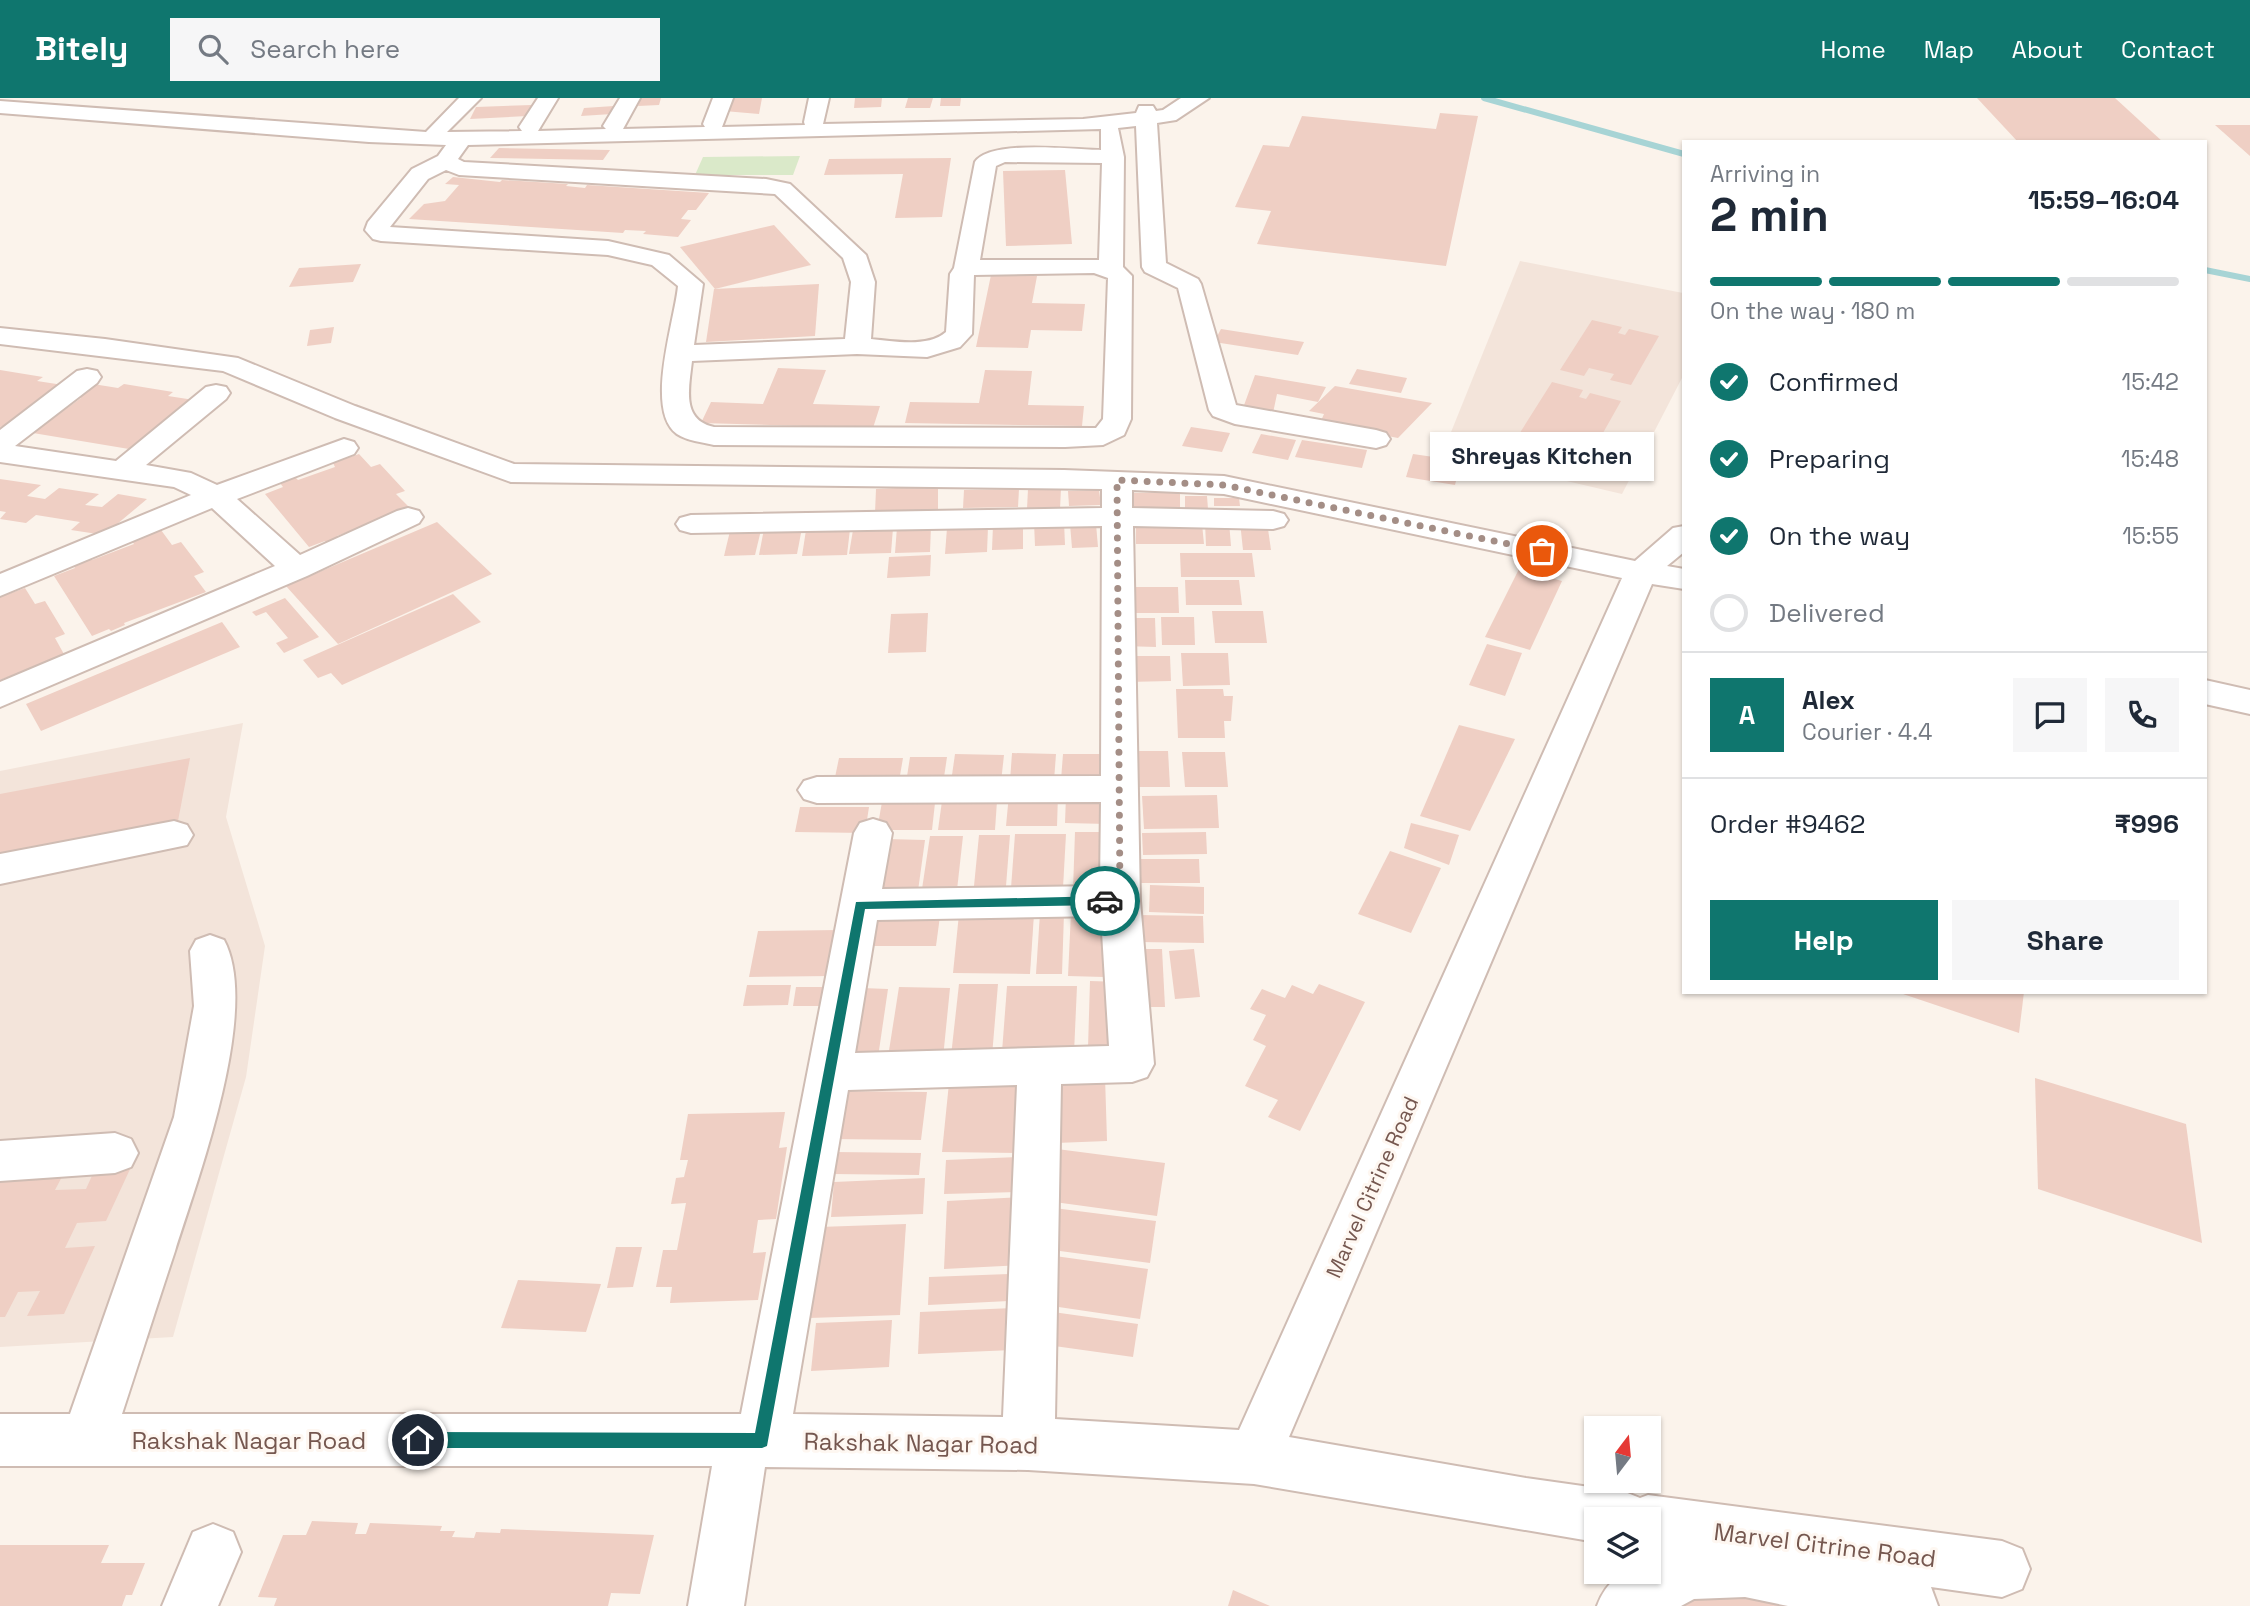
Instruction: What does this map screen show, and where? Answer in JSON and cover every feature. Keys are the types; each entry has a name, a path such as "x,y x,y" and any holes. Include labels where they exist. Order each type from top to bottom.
{"street":[{"path":"1,98 360,125 435,133 461,139 962,130 1151,109 1169,116 1184,104 1199,98"},
{"path":"435,133 471,98"},
{"path":"530,127 548,98"},
{"path":"614,126 630,98"},
{"path":"713,124 723,98"},
{"path":"814,122 819,98"},
{"path":"0,107 435,133 530,127 814,122 898,115 1016,112 1108,114"},
{"path":"1151,109 1154,267 1189,284 1223,410 1235,416 1376,439"},
{"path":"1108,114 1113,157 1111,269"},
{"path":"461,139 446,161 420,174 380,222 377,230 380,234 608,248 660,260 691,284 691,300 678,354 677,412 682,424 714,436 1065,438 1103,436 1114,429 1117,419 1120,276 1111,269 1094,266 966,268"},
{"path":"678,354 857,346 938,349 954,342 959,334 962,274 966,268 986,162 1002,155 1113,157"},
{"path":"446,161 459,167 488,171 782,189 854,255 863,282 857,346"},
{"path":"0,336 229,364 345,412 512,474 1064,480 1118,498 1273,520"},
{"path":"0,444 87,377"},
{"path":"124,469 216,393"},
{"path":"1064,480 1065,438"},
{"path":"0,586 216,496 344,448"},
{"path":"0,453 181,479 216,496 296,569"},
{"path":"691,524 949,516 1224,485 1682,579"},
{"path":"828,1072 1132,1064 1120,901 1118,498"},
{"path":"0,695 296,569 408,517"},
{"path":"1641,572 1682,537"},
{"name":"Marvel Citrine Road","path":"1584,1518 1254,1457 1641,572"},
{"path":"2207,692 2250,702"},
{"path":"817,790 1118,789"},
{"path":"716,1606 828,1072 873,833"},
{"path":"0,870 174,835"},
{"path":"860,905 1120,901"},
{"path":"87,1440 196,1117 215,1006 210,951"},
{"path":"1028,1444 1040,1067"},
{"path":"0,1161 115,1153"},
{"name":"Rakshak Nagar Road","path":"0,1440 752,1440 1028,1444 1254,1457"},
{"name":"Marvel Citrine Road","path":"1661,1534 2002,1569"},
{"path":"1661,1535 1745,1569 1860,1594 1894,1597 1910,1606"},
{"path":"190,1606 213,1552"},
{"path":"1625,1606 1635,1584"}],"shaded area":[{"path":"1520,261 1682,293 1682,378 1622,494 1443,452"},
{"path":"243,723 226,817 265,946 246,1077 173,1337 0,1347 0,771"}],"green space":[{"path":"800,156 793,175 695,175 703,157"}],"building":[{"path":"641,98 661,98 659,105 638,106"},
{"path":"729,98 762,98 759,114 724,111"},
{"path":"855,98 882,98 881,107 854,108"},
{"path":"908,98 933,98 930,108 905,108"},
{"path":"941,98 961,98 960,106 940,106"},
{"path":"1977,98 2115,98 2161,140 2016,140"},
{"path":"532,105 527,116 470,119 476,107"},
{"path":"614,106 612,114 581,116 584,108"},
{"path":"1440,113 1478,116 1446,266 1257,244 1271,211 1235,207 1263,145 1289,147 1302,116 1436,129"},
{"path":"2215,125 2250,125 2250,156"},
{"path":"499,148 610,150 603,160 490,158"},
{"path":"951,158 942,217 895,218 903,174 824,175 829,159"},
{"path":"1065,170 1072,244 1006,246 1003,171"},
{"path":"453,177 500,182 568,184 566,186 585,188 587,185 709,193 696,210 688,210 681,219 691,220 678,237 643,234 646,231 625,230 623,233 409,219 424,204 445,201 459,185 445,184"},
{"path":"774,225 811,265 715,289 680,247"},
{"path":"361,264 353,282 289,287 299,268"},
{"path":"991,275 1037,276 1032,303 1085,304 1082,331 1031,330 1028,348 976,347"},
{"path":"819,284 815,336 706,342 714,289"},
{"path":"1592,320 1622,327 1618,333 1625,335 1629,329 1659,336 1631,385 1610,380 1614,374 1589,368 1584,376 1560,370"},
{"path":"334,327 331,343 307,346 310,330"},
{"path":"1221,329 1304,342 1298,355 1214,342"},
{"path":"778,368 826,370 813,404 880,406 873,428 701,423 711,402 763,404"},
{"path":"1357,369 1407,378 1401,393 1349,384"},
{"path":"0,370 43,377 37,381 63,385 7,425 0,427"},
{"path":"985,370 1032,371 1028,405 1084,406 1082,426 905,423 910,402 979,403"},
{"path":"1255,375 1326,387 1318,402 1277,394 1273,413 1243,408"},
{"path":"1552,382 1583,390 1579,397 1586,399 1590,393 1621,401 1590,456 1569,450 1572,443 1546,437 1541,445 1516,439"},
{"path":"93,384 118,388 124,384 173,392 168,396 194,400 129,449 33,433 46,424 39,423 50,415 56,416 81,398 75,397"},
{"path":"1335,386 1432,403 1398,438 1320,423 1324,414 1309,411"},
{"path":"1191,427 1230,433 1222,452 1182,446"},
{"path":"1261,434 1296,440 1288,460 1252,453"},
{"path":"1302,440 1367,450 1362,468 1295,457"},
{"path":"359,454 371,467 380,464 405,491 396,494 410,508 337,536 339,538 309,547 265,494 283,487 280,483 295,477 298,480 335,467 333,463"},
{"path":"1413,454 1461,461 1455,485 1406,477"},
{"path":"0,479 41,485 27,496 45,499 59,488 99,494 85,505 102,507 118,494 147,499 104,535 71,530 80,522 36,515 26,523 0,519 6,512 0,511"},
{"path":"938,486 938,510 875,513 876,489"},
{"path":"1061,488 1060,509 1027,509 1028,489"},
{"path":"1019,489 1018,507 963,508 964,490"},
{"path":"1099,490 1101,505 1069,506 1068,491"},
{"path":"1180,492 1180,510 1133,510 1132,493"},
{"path":"1185,496 1207,496 1208,509 1185,509"},
{"path":"1214,498 1239,498 1240,506 1214,506"},
{"path":"437,522 492,574 338,644 286,586"},
{"path":"1034,522 1064,522 1065,545 1035,546"},
{"path":"1205,522 1229,522 1231,546 1206,546"},
{"path":"1240,522 1267,522 1271,550 1243,550"},
{"path":"1023,524 1023,549 992,550 993,525"},
{"path":"1070,524 1096,524 1098,547 1072,548"},
{"path":"1202,524 1204,544 1136,544 1136,525"},
{"path":"931,526 930,552 895,553 897,527"},
{"path":"988,527 987,552 945,554 947,528"},
{"path":"802,528 797,554 759,555 764,529"},
{"path":"893,528 891,553 849,554 853,530"},
{"path":"850,529 847,555 802,556 806,530"},
{"path":"161,530 172,545 181,542 204,572 194,576 206,592 124,623 125,625 111,631 109,629 92,636 54,576 75,568 72,563 90,557 92,560"},
{"path":"761,530 755,555 724,556 730,531"},
{"path":"1180,553 1252,553 1255,577 1181,577"},
{"path":"931,555 930,576 887,578 889,557"},
{"path":"1519,569 1562,581 1530,650 1485,637"},
{"path":"1185,580 1239,580 1242,605 1186,605"},
{"path":"1127,587 1178,587 1179,613 1127,613"},
{"path":"25,588 35,604 45,601 65,634 55,638 65,656 0,680 0,597"},
{"path":"453,594 481,622 342,685 331,673 318,678 303,660"},
{"path":"285,598 319,637 284,653 276,643 288,638 266,612 256,616 252,612"},
{"path":"1212,611 1263,611 1267,643 1215,643"},
{"path":"928,613 926,652 888,653 891,614"},
{"path":"1161,617 1194,617 1195,645 1162,645"},
{"path":"1123,618 1155,618 1156,647 1123,646"},
{"path":"222,622 240,647 41,731 26,704"},
{"path":"1487,644 1522,653 1505,696 1469,685"},
{"path":"1181,653 1228,653 1230,685 1183,686"},
{"path":"1127,656 1170,656 1171,681 1127,682"},
{"path":"1176,689 1223,689 1224,696 1233,696 1231,721 1224,721 1225,738 1178,738"},
{"path":"1459,725 1515,739 1470,831 1420,816"},
{"path":"1126,751 1168,751 1170,787 1127,787"},
{"path":"1182,752 1225,752 1228,787 1185,787"},
{"path":"1012,753 1056,754 1054,781 1010,781"},
{"path":"955,754 1004,755 1001,782 951,782"},
{"path":"1063,754 1104,754 1103,780 1061,780"},
{"path":"910,757 947,757 943,784 906,783"},
{"path":"190,758 178,821 0,856 0,794"},
{"path":"839,758 903,758 898,787 833,787"},
{"path":"1009,794 1058,794 1057,826 1006,826"},
{"path":"1217,795 1219,828 1144,829 1142,796"},
{"path":"1066,796 1109,796 1108,824 1065,823"},
{"path":"942,801 997,801 995,830 938,830"},
{"path":"882,802 935,803 932,830 877,830"},
{"path":"800,807 869,807 865,833 795,832"},
{"path":"1411,823 1459,835 1449,865 1404,848"},
{"path":"1075,832 1115,832 1114,891 1073,890"},
{"path":"1206,832 1207,854 1143,855 1142,833"},
{"path":"1015,834 1066,834 1063,888 1011,888"},
{"path":"979,835 1010,835 1006,886 974,886"},
{"path":"930,836 963,836 957,890 922,889"},
{"path":"886,839 925,840 917,898 876,898"},
{"path":"1390,851 1441,868 1411,933 1358,914"},
{"path":"1140,859 1199,859 1200,883 1141,883"},
{"path":"1150,885 1204,887 1204,914 1149,912"},
{"path":"1071,912 1106,913 1104,977 1068,976"},
{"path":"1040,913 1064,913 1062,974 1036,974"},
{"path":"959,914 1034,914 1030,974 953,973"},
{"path":"1139,915 1203,916 1204,943 1139,942"},
{"path":"876,916 940,916 936,946 870,946"},
{"path":"839,930 832,976 749,977 758,931"},
{"path":"1137,949 1162,949 1165,1007 1140,1007"},
{"path":"1194,949 1200,997 1175,999 1169,951"},
{"path":"1090,981 1122,982 1121,1049 1088,1048"},
{"path":"959,984 998,984 992,1056 951,1056"},
{"path":"1319,984 1365,1002 1300,1131 1268,1117 1278,1100 1245,1086 1266,1046 1253,1040 1266,1015 1250,1009 1262,989 1285,998 1292,985 1313,994"},
{"path":"747,985 791,985 788,1005 743,1006"},
{"path":"1007,986 1077,986 1074,1053 1002,1052"},
{"path":"796,987 831,987 828,1006 793,1006"},
{"path":"899,987 950,988 943,1058 888,1057"},
{"path":"862,988 888,989 877,1064 850,1063"},
{"path":"1903,994 2024,994 2019,1033"},
{"path":"1105,1077 1107,1141 1056,1143 1055,1079"},
{"path":"2035,1078 2186,1124 2202,1243 2038,1189"},
{"path":"949,1083 1031,1084 1027,1153 942,1152"},
{"path":"839,1091 927,1092 921,1140 831,1139"},
{"path":"785,1112 779,1148 787,1147 776,1219 758,1220 753,1253 766,1252 758,1300 670,1303 672,1287 656,1287 663,1250 677,1250 686,1203 671,1204 676,1178 684,1177 688,1160 680,1160 688,1114"},
{"path":"1057,1149 1165,1163 1157,1216 1047,1201"},
{"path":"835,1152 921,1153 919,1175 832,1174"},
{"path":"1021,1157 1021,1192 944,1194 946,1160"},
{"path":"131,1167 106,1221 77,1223 65,1248 95,1246 64,1314 27,1316 40,1291 18,1292 5,1317 0,1317 0,1173 65,1171 55,1190 86,1189 95,1169"},
{"path":"925,1178 923,1214 831,1217 834,1182"},
{"path":"1022,1197 1022,1265 944,1269 947,1201"},
{"path":"1054,1208 1156,1221 1150,1263 1045,1249"},
{"path":"906,1224 900,1315 809,1318 819,1227"},
{"path":"616,1247 642,1247 633,1287 607,1288"},
{"path":"1055,1256 1148,1269 1140,1319 1045,1305"},
{"path":"1009,1274 1009,1301 928,1305 929,1277"},
{"path":"518,1280 601,1284 586,1332 501,1328"},
{"path":"1013,1308 1013,1350 918,1354 920,1312"},
{"path":"1046,1311 1138,1324 1133,1357 1040,1344"},
{"path":"892,1320 889,1367 811,1371 816,1323"},
{"path":"312,1521 358,1523 355,1534 366,1534 370,1523 442,1526 440,1531 455,1531 452,1537 474,1538 476,1532 500,1533 501,1529 654,1535 640,1594 611,1593 608,1606 274,1606 277,1598 258,1597 283,1535 306,1535"},
{"path":"0,1545 109,1545 101,1563 145,1563 132,1595 126,1595 122,1606 0,1606"},
{"path":"1717,1574 1792,1606 1672,1606"},
{"path":"1233,1590 1270,1606 1228,1606"}],"waterway":[{"path":"1484,98 1682,153"},
{"path":"2207,270 2250,279"}],"way so far":[{"path":"1105,901 1120,901 1117,480 1224,485 1542,551"}],"place":[{"name":"Shreyas Kitchen","path":"1542,551"}],"route":[{"path":"418,1440 762,1441 822,1101 860,905 1105,901"}]}
